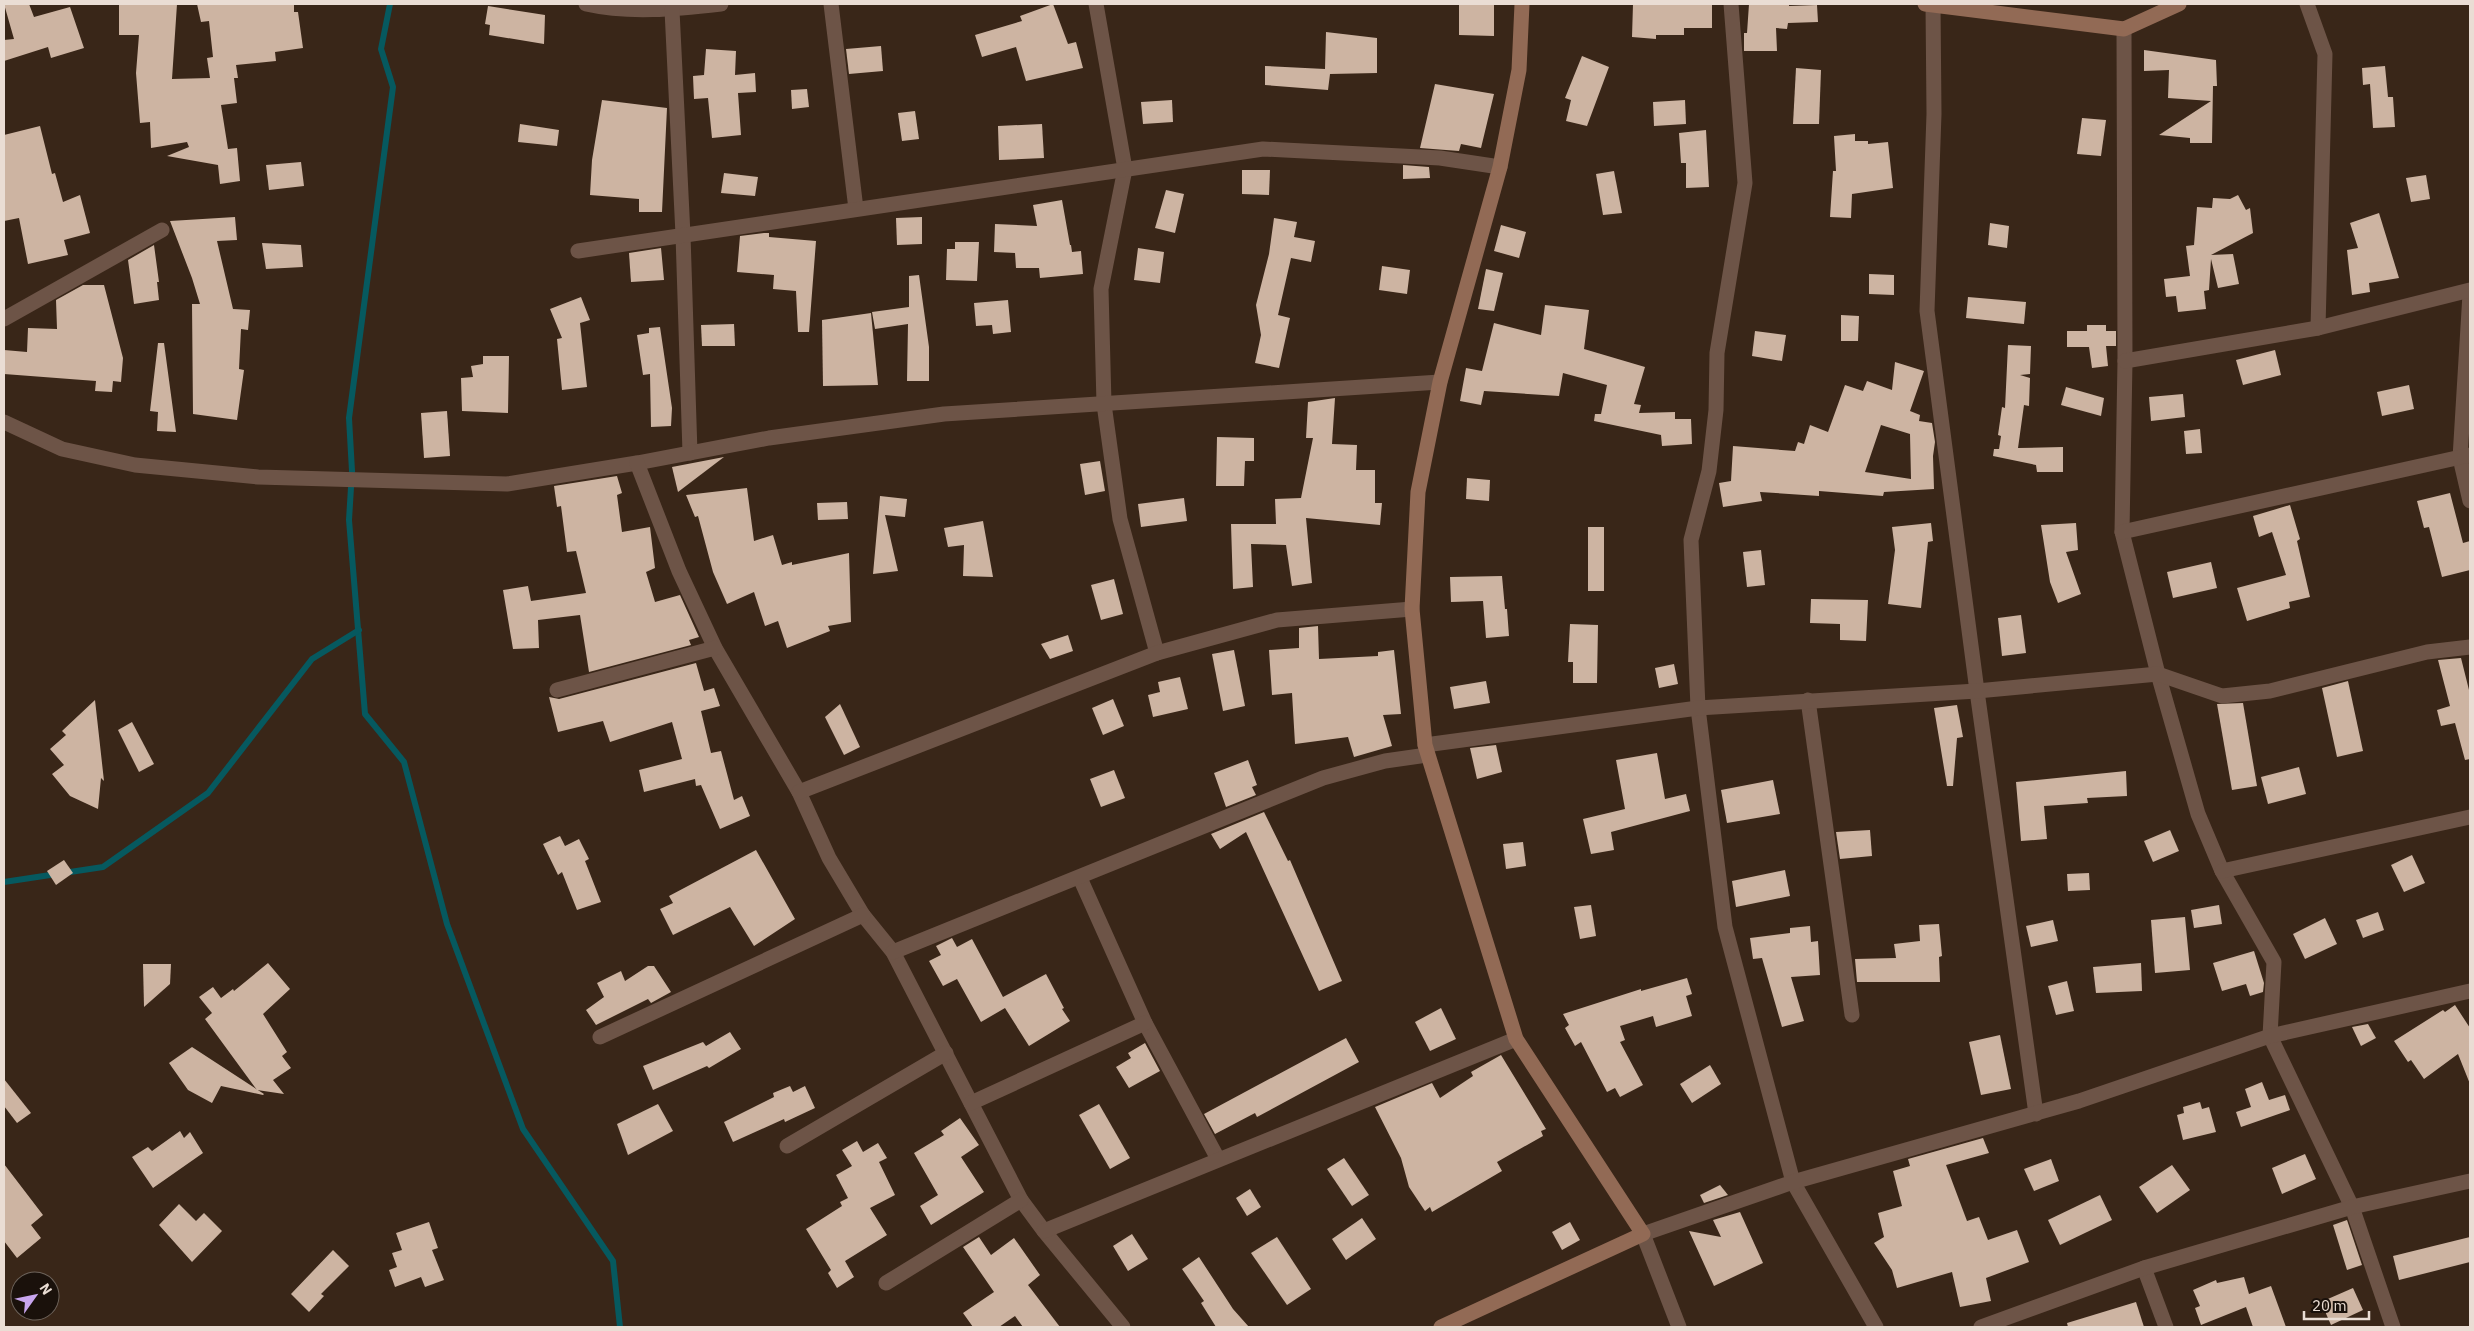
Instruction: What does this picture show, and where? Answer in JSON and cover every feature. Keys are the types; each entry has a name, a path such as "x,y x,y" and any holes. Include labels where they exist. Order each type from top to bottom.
{"street":[{"path":"586,4 604,8 631,6 672,10 721,4"},
{"path":"832,4 856,209"},
{"path":"1096,4 1125,170 1101,289 1104,404 1120,519 1157,653"},
{"path":"1522,4 1519,70 1500,167 1440,382 1418,492 1412,609 1426,750 1516,1039 1643,1234 1678,1327"},
{"path":"1731,4 1745,183 1717,353 1716,410 1709,471 1690,540 1698,708 1725,927 1793,1182 1876,1327"},
{"path":"2036,1114 1977,691 1927,311 1934,114 1930,4 2124,29 2179,4"},
{"path":"2307,4 2325,54 2318,328"},
{"path":"672,10 683,235 690,452"},
{"path":"2124,29 2125,361 2122,532 2158,674 2198,814 2222,871 2274,962 2270,1036 2352,1207 2393,1327"},
{"path":"578,251 1263,149 1440,158 1500,167"},
{"path":"4,318 162,230"},
{"path":"2125,361 2318,328 2470,290"},
{"path":"2470,294 2465,457 2470,501"},
{"path":"4,422 62,449 135,465 258,477 507,484 636,463 769,438 944,414 1440,382"},
{"path":"2122,532 2465,457"},
{"path":"636,463 679,571 714,648 799,792 829,858 864,915 893,952 1021,1200 1123,1327"},
{"path":"799,792 1157,653 1277,620 1412,609"},
{"path":"893,952 1080,878 1323,778 1426,750 1698,708 1977,691 2158,674 2222,696 2270,691 2426,652 2470,647"},
{"path":"557,690 714,648"},
{"path":"1808,700 1852,1015"},
{"path":"2222,871 2470,817"},
{"path":"1080,878 1145,1023 1218,1159"},
{"path":"600,1037 864,915"},
{"path":"1440,1327 1643,1234 1793,1182 2036,1114 2270,1036 2470,991"},
{"path":"971,1103 1145,1023"},
{"path":"1044,1231 1516,1039"},
{"path":"788,1146 946,1053"},
{"path":"1981,1327 2144,1268 2352,1207 2470,1181"},
{"path":"886,1283 1021,1200"},
{"path":"2144,1268 2166,1327"}],"building":[{"path":"4,4 29,4 34,17 70,7 84,48 51,58 48,47 4,61 4,40 14,39"},
{"path":"119,4 177,4 172,79 210,78 207,58 213,57 209,21 201,22 197,4 294,4 294,12 298,12 303,48 275,52 276,61 236,65 238,78 234,78 237,103 221,105 228,149 237,148 240,181 220,184 218,165 167,156 189,147 187,142 151,148 150,122 140,123 136,73 139,35 119,35"},
{"path":"1053,4 1068,44 1076,42 1083,68 1026,81 1016,47 982,57 975,35 1022,21 1020,16"},
{"path":"1459,4 1494,4 1494,36 1459,35"},
{"path":"1633,4 1712,4 1712,28 1684,28 1684,35 1656,35 1656,39 1632,37"},
{"path":"1749,4 1817,5 1818,22 1788,23 1787,29 1776,28 1777,51 1744,51 1744,33 1747,33"},
{"path":"488,6 545,15 544,44 489,35 490,25 485,24"},
{"path":"1326,32 1377,38 1377,73 1330,74 1328,90 1265,85 1265,66 1325,69"},
{"path":"881,46 883,71 849,74 846,49"},
{"path":"706,49 736,51 735,75 755,73 756,92 738,93 741,135 712,138 708,98 694,99 693,76 704,75"},
{"path":"2144,50 2216,60 2217,86 2213,86 2212,143 2190,143 2190,138 2159,135 2211,101 2168,98 2169,70 2144,71"},
{"path":"1582,56 1609,67 1587,126 1566,121 1571,100 1565,98"},
{"path":"2385,66 2388,97 2393,97 2395,127 2373,128 2370,84 2363,85 2362,68"},
{"path":"1796,68 1821,70 1819,124 1793,124"},
{"path":"1435,84 1494,94 1481,148 1461,144 1459,151 1420,148"},
{"path":"807,89 809,107 792,109 791,90"},
{"path":"602,100 667,108 662,212 639,212 639,199 590,195 592,160"},
{"path":"1172,100 1173,122 1143,124 1141,102"},
{"path":"1685,100 1686,124 1654,126 1653,102"},
{"path":"915,111 919,139 902,141 898,113"},
{"path":"2082,118 2106,120 2101,156 2077,154"},
{"path":"520,124 559,130 557,146 518,142"},
{"path":"1042,124 1044,158 999,160 998,126"},
{"path":"40,126 52,174 55,173 63,202 80,195 90,233 64,240 68,255 28,264 19,218 4,221 4,135"},
{"path":"1706,130 1709,187 1686,188 1686,163 1681,163 1679,133"},
{"path":"1855,134 1855,141 1868,141 1868,144 1888,142 1893,188 1852,194 1851,218 1830,217 1833,171 1836,171 1834,136"},
{"path":"301,162 304,186 269,190 266,165"},
{"path":"1403,165 1429,167 1430,178 1403,179"},
{"path":"1242,170 1270,170 1269,195 1242,194"},
{"path":"1614,171 1622,213 1603,215 1596,174"},
{"path":"724,173 758,177 755,196 721,193"},
{"path":"2426,175 2430,199 2411,202 2406,178"},
{"path":"1166,190 1184,194 1175,233 1155,228"},
{"path":"2238,195 2246,210 2250,208 2253,233 2211,255 2233,254 2239,284 2218,288 2211,259 2209,290 2204,291 2206,309 2178,312 2176,296 2166,297 2164,279 2190,276 2186,246 2194,245 2197,207 2212,208 2213,198 2230,199"},
{"path":"1062,200 1070,245 1072,252 1081,251 1083,274 1040,278 1039,268 1016,268 1015,253 994,252 995,224 1037,226 1033,205"},
{"path":"2379,213 2399,278 2369,283 2370,292 2352,295 2347,250 2358,248 2350,223"},
{"path":"235,217 237,240 217,241 233,309 250,310 248,330 241,329 239,369 244,370 237,420 193,414 192,304 200,304 170,221"},
{"path":"922,217 922,244 897,245 896,218"},
{"path":"1274,218 1297,222 1294,237 1315,241 1311,262 1291,258 1278,315 1290,318 1279,368 1255,363 1261,335 1256,305 1269,254"},
{"path":"1990,223 2009,226 2007,248 1988,245"},
{"path":"1501,225 1526,232 1519,258 1494,251"},
{"path":"769,233 769,237 816,241 809,332 798,332 796,291 773,289 774,275 737,272 740,236"},
{"path":"955,242 979,242 977,281 946,280 947,249 955,249"},
{"path":"262,243 301,245 303,267 266,269"},
{"path":"154,245 159,282 157,282 159,300 134,304 128,260"},
{"path":"661,248 664,280 631,282 629,253"},
{"path":"1138,248 1164,252 1160,283 1134,280"},
{"path":"1382,266 1410,270 1407,294 1379,290"},
{"path":"1486,269 1503,273 1494,311 1478,309"},
{"path":"1869,274 1894,275 1894,295 1869,294"},
{"path":"919,275 929,347 929,381 907,381 908,324 875,329 872,312 909,307 909,276"},
{"path":"83,285 104,285 123,358 121,382 113,381 112,392 95,391 96,381 4,374 4,350 27,352 28,328 57,329 56,300"},
{"path":"581,297 590,320 580,323 587,387 562,390 557,339 562,338 550,309"},
{"path":"1968,297 2026,302 2024,324 1966,318"},
{"path":"1008,300 1011,332 993,334 992,325 976,326 974,303"},
{"path":"1545,305 1589,310 1584,349 1645,367 1634,404 1641,405 1639,413 1675,412 1675,419 1691,419 1692,444 1662,446 1661,435 1594,421 1595,414 1601,414 1607,385 1563,373 1559,396 1484,391 1481,405 1460,401 1466,368 1482,371 1494,323 1541,335"},
{"path":"871,313 878,385 823,386 822,320"},
{"path":"1841,315 1859,316 1858,341 1841,341"},
{"path":"734,324 735,346 702,346 701,325"},
{"path":"2087,325 2106,325 2106,331 2116,331 2116,346 2106,346 2108,366 2092,368 2089,347 2067,347 2067,331 2087,331"},
{"path":"660,327 672,408 671,426 651,427 650,374 643,375 637,335 649,333 649,328"},
{"path":"1755,331 1786,335 1782,361 1752,356"},
{"path":"158,343 164,343 176,432 157,431 158,412 150,411"},
{"path":"2008,345 2031,346 2030,374 2020,375 2030,378 2029,406 2024,405 2018,448 2063,447 2063,472 2037,472 2036,465 1993,456 1994,449 1999,449 2001,436 1998,435 2002,407 2005,408"},
{"path":"2275,350 2281,375 2243,385 2236,360"},
{"path":"483,356 509,356 508,413 462,411 461,378 473,377 471,366 483,364"},
{"path":"1895,362 1924,371 1910,411 1920,415 1919,421 1932,423 1935,442 1933,456 1934,489 1884,492 1883,496 1819,491 1819,496 1760,492 1762,501 1723,507 1719,483 1731,481 1733,446 1795,451 1798,442 1804,444 1810,425 1828,432 1845,385 1863,391 1867,381 1892,390","holes":["1881,425 1910,434 1911,479 1865,472"]},
{"path":"2409,385 2414,409 2382,416 2377,392"},
{"path":"2066,387 2104,398 2101,416 2061,405"},
{"path":"2183,394 2185,417 2151,421 2149,397"},
{"path":"1335,398 1332,444 1357,445 1356,470 1375,470 1375,503 1382,503 1380,525 1306,518 1312,583 1292,586 1286,545 1251,544 1253,587 1233,589 1231,524 1276,524 1275,499 1301,498 1313,438 1306,438 1308,402"},
{"path":"447,411 450,456 424,458 421,413"},
{"path":"2200,429 2202,453 2186,454 2184,431"},
{"path":"1217,437 1254,438 1254,461 1245,461 1244,486 1216,486"},
{"path":"724,457 678,492 672,467"},
{"path":"1100,461 1105,491 1085,495 1080,464"},
{"path":"617,476 622,493 617,495 622,532 650,527 655,568 646,572 655,602 680,595 699,637 689,640 691,645 589,672 580,615 538,620 539,648 513,649 503,590 528,586 531,601 586,593 576,551 567,552 561,506 557,507 554,486"},
{"path":"1467,478 1490,480 1489,501 1466,499"},
{"path":"747,488 754,541 773,535 782,565 792,562 792,565 849,553 851,622 828,626 830,631 787,648 778,621 765,626 754,592 727,604 713,572 698,516 695,517 686,495"},
{"path":"2450,493 2463,543 2470,541 2470,570 2442,577 2429,527 2424,528 2417,501"},
{"path":"880,496 907,499 905,517 885,515 898,571 873,574"},
{"path":"1184,498 1187,521 1141,527 1138,504"},
{"path":"847,502 848,519 818,520 817,503"},
{"path":"2290,505 2300,539 2297,541 2310,597 2289,602 2290,608 2247,621 2237,588 2286,575 2272,532 2259,537 2253,516"},
{"path":"983,521 993,577 963,576 964,545 948,547 944,528"},
{"path":"1931,523 1933,541 1928,542 1921,608 1888,604 1895,550 1892,527"},
{"path":"2076,523 2078,550 2066,552 2081,594 2058,603 2050,582 2041,525"},
{"path":"1588,527 1604,527 1604,591 1588,591"},
{"path":"1761,550 1765,585 1747,587 1743,552"},
{"path":"2211,562 2217,588 2173,598 2167,572"},
{"path":"1502,576 1509,636 1486,638 1483,601 1451,602 1450,577"},
{"path":"1114,579 1123,614 1101,620 1091,585"},
{"path":"1811,599 1868,600 1866,641 1840,640 1840,624 1810,623"},
{"path":"2021,615 2026,653 2002,656 1998,618"},
{"path":"1570,624 1598,625 1597,683 1573,683 1573,662 1568,662"},
{"path":"1318,626 1319,659 1378,656 1378,652 1394,650 1401,714 1383,715 1392,746 1354,757 1348,737 1295,744 1292,693 1272,695 1269,650 1299,648 1299,628"},
{"path":"1068,635 1073,651 1050,659 1041,644"},
{"path":"1234,650 1245,706 1223,711 1212,654"},
{"path":"2461,658 2470,694 2470,759 2465,760 2455,723 2441,726 2437,710 2450,706 2438,660"},
{"path":"696,663 704,691 714,688 720,706 701,711 711,753 721,751 734,800 742,796 750,816 720,829 701,785 696,786 695,779 644,792 639,770 682,759 672,722 610,742 603,721 558,732 549,697 559,699"},
{"path":"1674,664 1678,684 1659,688 1655,668"},
{"path":"1180,677 1188,709 1153,717 1148,695 1160,692 1158,682"},
{"path":"1486,681 1490,703 1454,709 1450,687"},
{"path":"2348,681 2363,751 2337,757 2322,688"},
{"path":"1113,699 1124,726 1103,735 1092,708"},
{"path":"95,700 104,781 101,778 98,809 70,796 52,774 64,765 50,749 66,735 62,731"},
{"path":"2243,703 2257,786 2232,790 2217,704"},
{"path":"840,704 860,747 844,755 825,717"},
{"path":"1957,705 1963,737 1957,738 1953,786 1947,786 1934,708"},
{"path":"132,722 154,764 139,772 118,730"},
{"path":"1496,745 1502,772 1477,779 1470,748"},
{"path":"1657,753 1665,799 1686,794 1690,811 1611,832 1614,850 1591,854 1583,819 1625,809 1616,760"},
{"path":"1248,760 1257,785 1252,787 1256,795 1226,807 1214,773"},
{"path":"2299,767 2306,794 2268,804 2261,777"},
{"path":"1114,770 1125,798 1101,807 1090,779"},
{"path":"2126,771 2127,796 2087,798 2088,803 2044,806 2047,839 2021,841 2016,782"},
{"path":"1773,780 1780,814 1727,823 1721,790"},
{"path":"1264,812 1288,861 1290,860 1342,981 1319,991 1246,832 1220,849 1211,834"},
{"path":"1870,830 1872,856 1840,859 1836,832"},
{"path":"2170,830 2179,851 2153,862 2144,841"},
{"path":"560,836 565,846 579,839 589,859 585,861 601,902 577,910 562,872 558,875 543,844"},
{"path":"1523,842 1526,866 1506,869 1503,844"},
{"path":"756,850 795,919 754,946 730,907 673,935 660,909 673,903 669,896"},
{"path":"2412,855 2425,883 2404,892 2391,865"},
{"path":"64,860 73,873 56,885 47,871"},
{"path":"1785,870 1790,896 1736,907 1732,881"},
{"path":"2089,873 2090,890 2068,891 2067,874"},
{"path":"1591,905 1596,936 1580,939 1574,907"},
{"path":"2219,905 2222,924 2194,928 2191,910"},
{"path":"2378,912 2384,930 2363,938 2356,920"},
{"path":"2185,917 2190,970 2155,973 2151,920"},
{"path":"2325,918 2337,944 2305,959 2293,934"},
{"path":"2053,920 2058,941 2031,947 2026,926"},
{"path":"1939,924 1942,956 1939,957 1940,982 1857,982 1855,959 1896,958 1894,944 1920,941 1919,925"},
{"path":"1810,926 1811,942 1818,941 1820,975 1791,977 1804,1021 1782,1027 1762,958 1753,959 1750,938 1790,933 1790,928"},
{"path":"952,938 957,947 972,939 1003,997 1046,974 1064,1008 1062,1009 1070,1021 1029,1046 1005,1008 981,1022 957,979 943,986 929,961 941,955 936,946"},
{"path":"2254,951 2264,983 2263,992 2250,996 2246,984 2222,991 2213,963"},
{"path":"268,963 290,989 263,1014 287,1052 282,1056 291,1068 273,1080 284,1094 257,1090 205,1019 212,1013 199,997 213,987 221,998 233,989 234,991"},
{"path":"2141,963 2142,991 2096,993 2093,967"},
{"path":"143,964 171,964 170,984 144,1007"},
{"path":"648,966 654,966 671,992 651,1003 648,999 596,1025 586,1010 604,997 597,983 621,971 625,981"},
{"path":"1687,978 1692,994 1686,996 1692,1016 1656,1027 1653,1016 1620,1026 1625,1040 1620,1042 1643,1085 1620,1097 1615,1088 1607,1092 1581,1042 1575,1046 1565,1028 1569,1025 1563,1014 1641,989 1641,991"},
{"path":"2067,981 2074,1011 2056,1015 2048,986"},
{"path":"2455,1005 2470,1028 2470,1084 2458,1054 2424,1079 2411,1060 2408,1062 2394,1041 2443,1010 2445,1012"},
{"path":"1441,1008 1456,1039 1430,1051 1415,1022"},
{"path":"2368,1024 2376,1038 2361,1046 2352,1027"},
{"path":"730,1032 741,1049 709,1068 707,1066 653,1090 643,1066 703,1042 706,1046"},
{"path":"2000,1035 2011,1089 1981,1095 1969,1042"},
{"path":"1346,1038 1359,1062 1257,1117 1255,1113 1215,1134 1204,1114"},
{"path":"1145,1043 1160,1071 1129,1088 1116,1067 1131,1058 1128,1053"},
{"path":"192,1047 264,1094 221,1086 212,1103 188,1090 169,1063"},
{"path":"1501,1055 1546,1129 1541,1131 1543,1136 1497,1162 1502,1171 1432,1212 1430,1207 1425,1211 1409,1187 1401,1158 1375,1107 1432,1083 1440,1098 1473,1076 1471,1072"},
{"path":"1710,1065 1721,1084 1692,1103 1680,1084"},
{"path":"4,1079 31,1113 17,1123 4,1106"},
{"path":"2262,1082 2269,1100 2285,1095 2290,1110 2241,1127 2236,1112 2251,1107 2245,1089"},
{"path":"790,1086 793,1092 805,1086 815,1108 785,1122 784,1119 733,1142 724,1122 774,1097 773,1093"},
{"path":"2200,1102 2202,1109 2209,1107 2216,1132 2183,1140 2177,1115 2184,1113 2183,1107"},
{"path":"658,1104 673,1131 628,1155 617,1124"},
{"path":"1099,1104 1130,1158 1110,1169 1079,1115"},
{"path":"960,1118 979,1145 961,1157 984,1192 931,1225 920,1206 938,1195 914,1153 944,1135 941,1131"},
{"path":"180,1131 184,1138 190,1132 203,1153 153,1188 132,1157 148,1147 152,1151"},
{"path":"1983,1138 1989,1153 1946,1165 1967,1221 1979,1217 1988,1240 2017,1230 2029,1262 1986,1278 1991,1301 1960,1307 1952,1272 1897,1288 1892,1270 1874,1243 1884,1237 1878,1213 1902,1206 1893,1171 1910,1166 1908,1159"},
{"path":"857,1141 863,1152 878,1143 887,1158 879,1162 895,1195 870,1208 887,1235 845,1261 854,1277 837,1288 828,1273 831,1270 806,1229 842,1206 840,1202 848,1198 836,1175 852,1166 842,1150"},
{"path":"2305,1154 2316,1179 2282,1194 2272,1168"},
{"path":"1344,1158 1369,1195 1352,1206 1327,1169"},
{"path":"2051,1159 2059,1181 2034,1191 2024,1169"},
{"path":"4,1164 43,1215 31,1225 41,1238 17,1258 4,1241"},
{"path":"2172,1165 2190,1190 2157,1213 2139,1187"},
{"path":"1720,1185 1728,1195 1704,1203 1700,1195"},
{"path":"1250,1189 1261,1207 1247,1216 1236,1198"},
{"path":"2100,1195 2112,1220 2060,1245 2048,1220"},
{"path":"179,1204 196,1221 204,1213 222,1231 192,1262 159,1225"},
{"path":"1740,1212 1763,1263 1714,1286 1689,1231 1721,1237 1713,1220"},
{"path":"1362,1218 1376,1239 1346,1260 1332,1239"},
{"path":"2347,1220 2362,1265 2347,1270 2333,1225"},
{"path":"429,1222 438,1248 432,1250 444,1280 425,1287 421,1277 395,1287 389,1270 397,1267 392,1253 402,1250 396,1233"},
{"path":"1570,1222 1580,1240 1562,1250 1552,1232"},
{"path":"1132,1234 1148,1259 1128,1271 1113,1246"},
{"path":"979,1237 991,1255 1014,1238 1040,1275 1028,1285 1060,1327 1023,1327 1015,1316 999,1327 973,1327 963,1313 994,1292 963,1247"},
{"path":"1277,1237 1311,1289 1287,1305 1251,1253"},
{"path":"2470,1237 2470,1262 2399,1280 2393,1256"},
{"path":"333,1250 349,1266 321,1294 324,1296 309,1312 291,1294"},
{"path":"1199,1257 1233,1309 1249,1327 1216,1327 1201,1303 1204,1301 1182,1269"},
{"path":"2244,1277 2249,1294 2271,1286 2286,1327 2253,1327 2246,1307 2201,1325 2195,1308 2200,1306 2193,1290 2216,1280 2217,1283"},
{"path":"2353,1288 2363,1310 2331,1325 2321,1302"},
{"path":"2136,1302 2144,1327 2068,1327 2067,1323"}],"waterway":[{"path":"390,4 381,49 393,87 349,418 352,471 349,520 365,714 404,762 447,924 523,1129 613,1261 620,1327"},
{"path":"4,882 103,867 208,793 312,659 359,630"}]}
